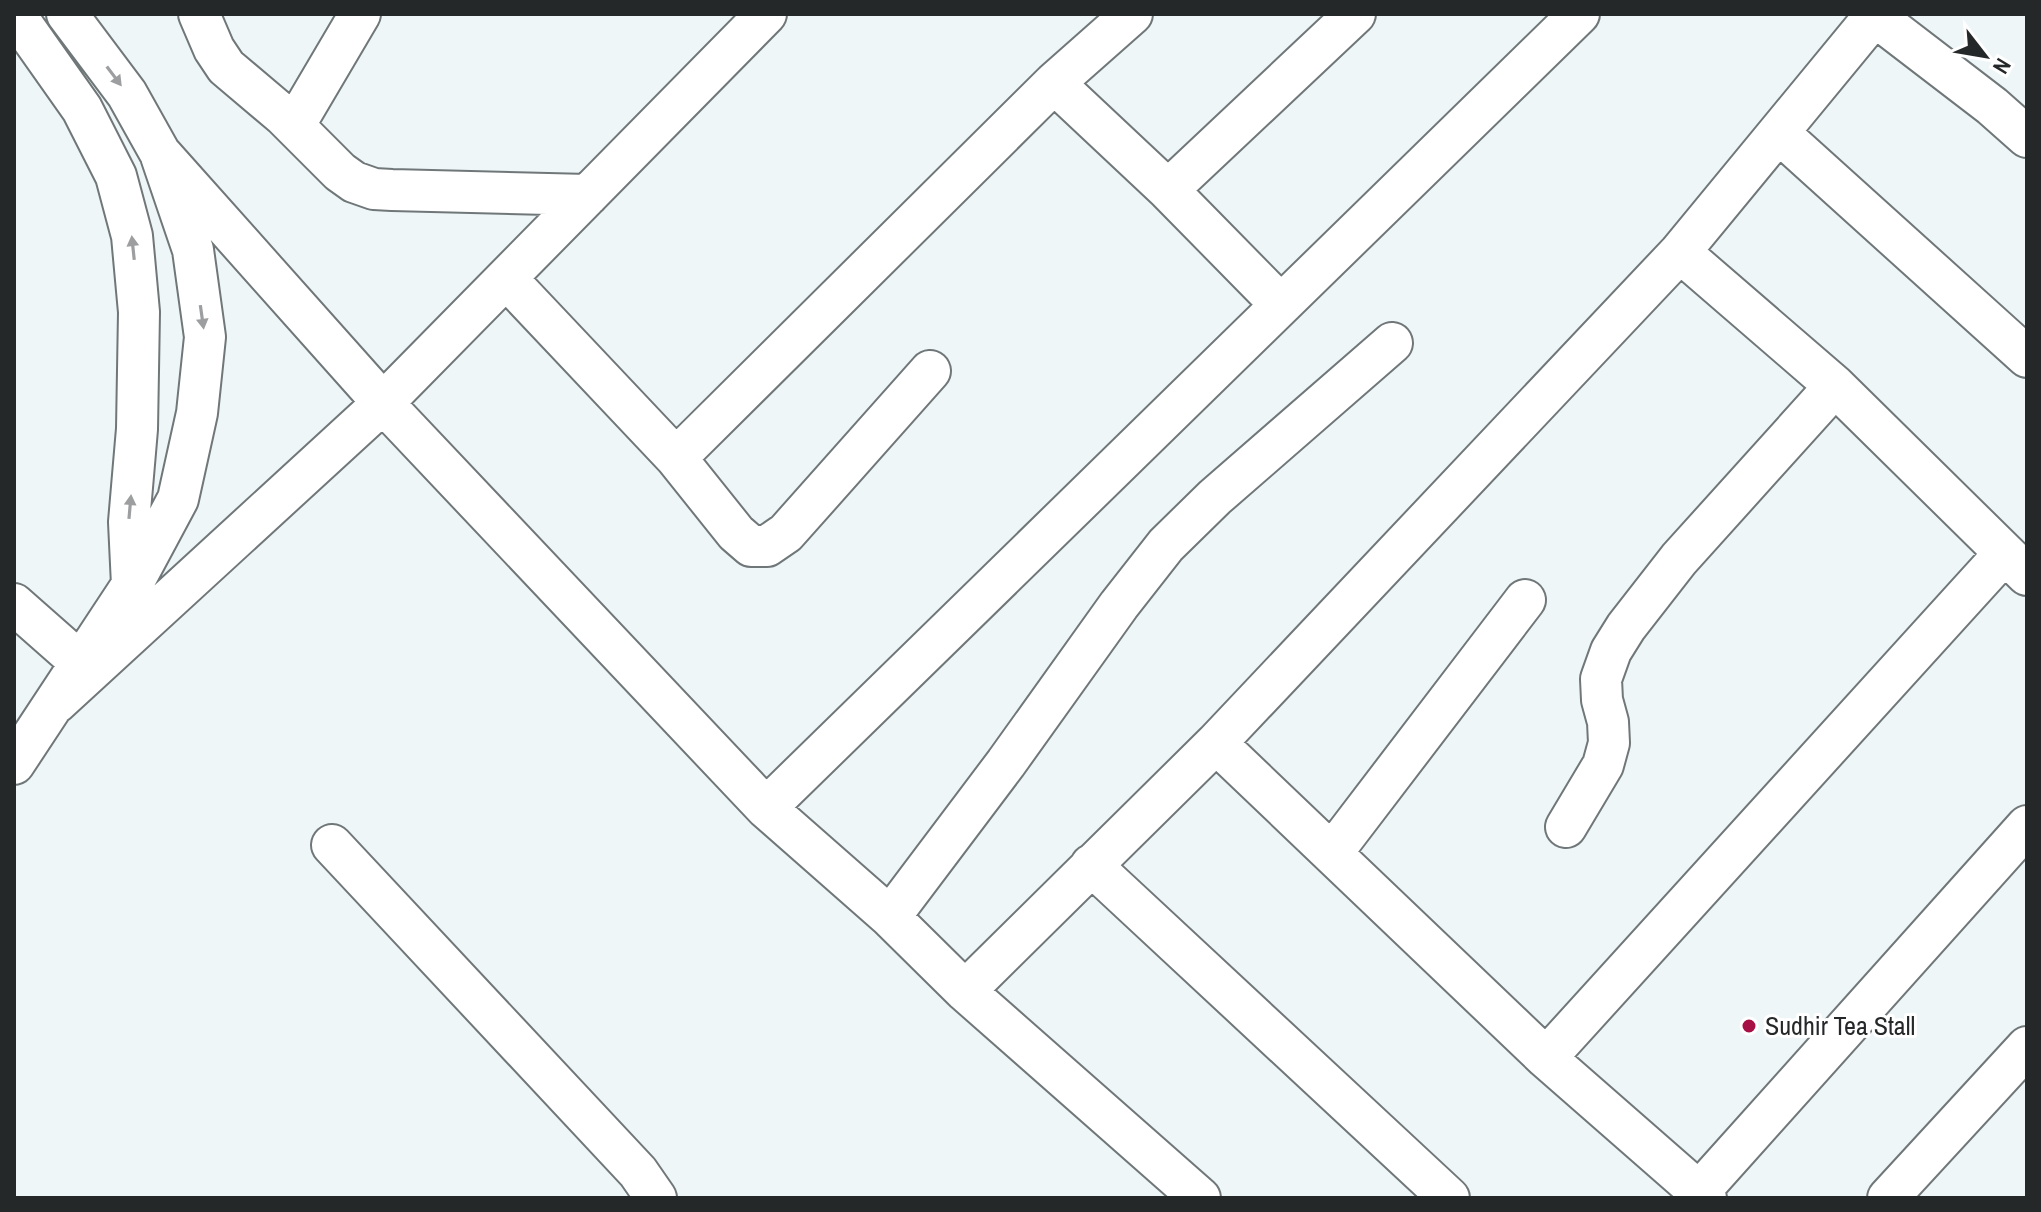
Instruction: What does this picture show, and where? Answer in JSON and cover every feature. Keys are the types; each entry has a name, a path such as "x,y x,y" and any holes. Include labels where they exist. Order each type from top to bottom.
{"street":[{"path":"15,14 82,109 116,176 132,236 139,312 137,429 129,522 132,585"},
{"path":"67,14 127,94 160,153 193,250 205,337 197,413 178,499 86,667"},
{"path":"199,14 214,49 226,67 354,182 374,189 588,195"},
{"path":"294,126 360,14"},
{"path":"14,764 56,703 86,667 383,403 766,14"},
{"path":"676,458 1054,83 1132,14"},
{"path":"1168,190 1355,14"},
{"path":"766,808 1579,14"},
{"path":"965,991 1216,743 1680,252 1874,15 1992,106 2027,137"},
{"path":"1054,83 1168,190 1281,305"},
{"path":"1779,133 2027,357"},
{"path":"160,153 383,403 766,808 890,917 965,991 1200,1198"},
{"path":"1546,1058 2016,564 1835,386 1680,252"},
{"path":"506,278 676,458 736,533 751,546 767,546 786,533 930,371"},
{"path":"890,917 1166,545 1215,497 1392,343"},
{"path":"1566,827 1603,765 1609,743 1601,679 1618,639 1679,559 1835,386"},
{"path":"1332,853 1525,600"},
{"path":"14,604 86,667"},
{"path":"1216,743 1546,1058 1702,1195 2027,826"},
{"path":"332,845 638,1172 656,1198"},
{"path":"1091,865 1449,1198"},
{"path":"1888,1198 2027,1047"}],"place":[{"name":"Sudhir Tea Stall","path":"1749,1026"}]}
